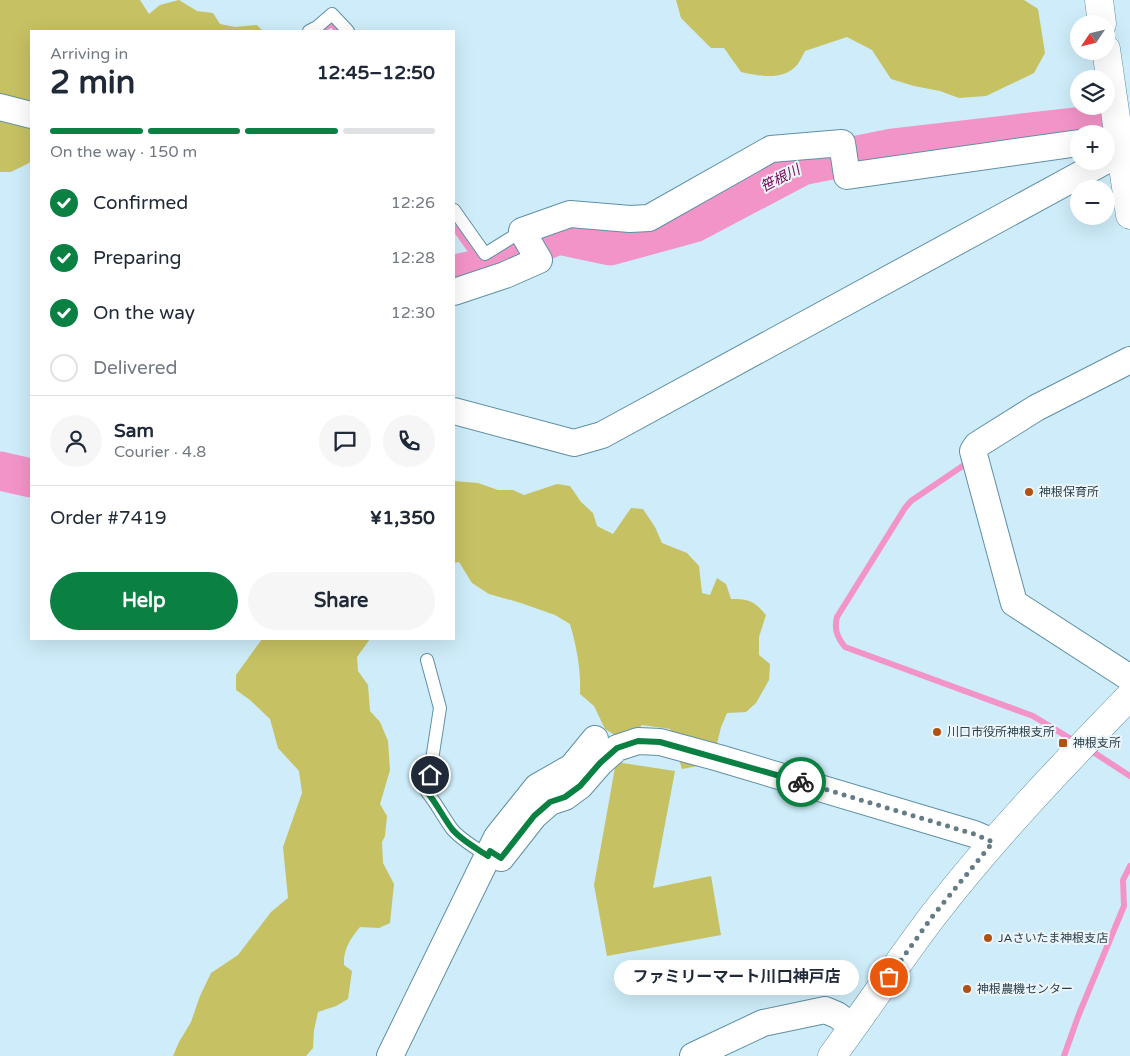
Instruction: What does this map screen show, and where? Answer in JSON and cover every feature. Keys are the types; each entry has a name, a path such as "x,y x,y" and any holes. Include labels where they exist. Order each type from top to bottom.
{"street":[{"path":"1099,0 1101,15"},
{"path":"1107,60 1111,125"},
{"path":"0,108 30,115"},
{"path":"455,292 505,275 539,260 522,231 570,214 630,220 649,218 771,149 842,143 847,176 1070,145"},
{"path":"1115,161 1130,215"},
{"path":"455,411 574,442 602,435 1076,170"},
{"path":"1130,360 1036,408 977,445 973,451 1014,603 1130,678"},
{"path":"832,1056 932,917 993,842 1028,801 1130,696"},
{"path":"390,1056 496,838 538,787 572,767 595,739"},
{"path":"489,853 501,858 534,816 550,802 565,797 580,786 600,763 617,748 638,741 660,742 719,758 974,834 993,842"},
{"path":"693,1056 763,1023 824,1010 837,1015 853,1027"}],"lane":[{"path":"311,30 318,27 332,14 347,30"},
{"path":"455,211 485,254 522,231"},
{"path":"427,660 440,708 427,792 438,804 453,830 470,844 489,853"}],"shaded area":[{"path":"0,0 140,0 149,14 160,5 179,0 197,11 213,13 220,24 235,27 257,25 262,30 30,30 30,162 11,172 0,172"},
{"path":"676,0 1024,0 1038,9 1045,53 1034,73 986,96 959,98 940,91 891,79 872,50 847,37 805,51 797,65 785,73 770,76 755,75 741,72 724,48 711,48 681,18"},
{"path":"455,481 478,483 498,490 513,490 524,495 557,484 570,486 581,502 593,513 597,526 613,534 631,508 643,509 655,527 662,543 687,553 699,566 702,593 710,595 717,578 726,584 731,599 751,602 766,615 759,637 759,655 770,664 769,680 756,703 746,712 727,713 717,744 710,748 698,766 682,769 670,729 642,725 626,742 605,729 594,706 580,694 578,659 570,624 555,615 489,594 472,583 459,562 455,563"},
{"path":"261,640 369,640 357,657 358,671 368,685 370,711 380,722 388,741 390,770 380,804 387,816 385,836 382,842 383,863 394,884 390,923 379,928 360,927 350,940 344,960 344,965 352,971 348,999 336,1006 318,1012 313,1048 306,1056 173,1056 191,1022 211,973 238,955 271,912 288,898 283,847 302,793 299,771 278,748 270,719 236,690 236,675"},
{"path":"616,762 675,771 653,888 711,876 721,935 607,956 594,885"}],"waterway":[{"name":"笹根川","path":"322,30 332,24 337,30"},
{"name":"笹根川","path":"455,274 483,268 558,235 610,246 694,223 802,166 892,148 1070,128"},
{"name":"笹根川","path":"455,228 483,268"},
{"path":"970,461 911,501 905,508 837,617 836,629 838,636 845,647 1033,716 1076,742"},
{"name":"笹根川","path":"0,471 30,478"},
{"path":"1087,748 1130,776"},
{"path":"1064,1056 1079,1014 1124,906 1123,880 1130,866"}],"way so far":[{"path":"801,782 974,834 993,842 932,917 889,977"}],"place":[{"name":"神根保育所","path":"1029,492"},
{"name":"川口市役所神根支所","path":"937,732"},
{"name":"神根支所","path":"1063,743"},
{"name":"JAさいたま神根支店","path":"988,938"},
{"name":"ファミリーマート川口神戸店","path":"889,977"},
{"name":"神根農機センター","path":"967,989"}],"route":[{"path":"430,775 427,792 438,804 453,830 488,856 490,851 501,858 534,816 550,802 565,797 580,786 600,763 617,748 638,741 660,742 801,782"}]}
